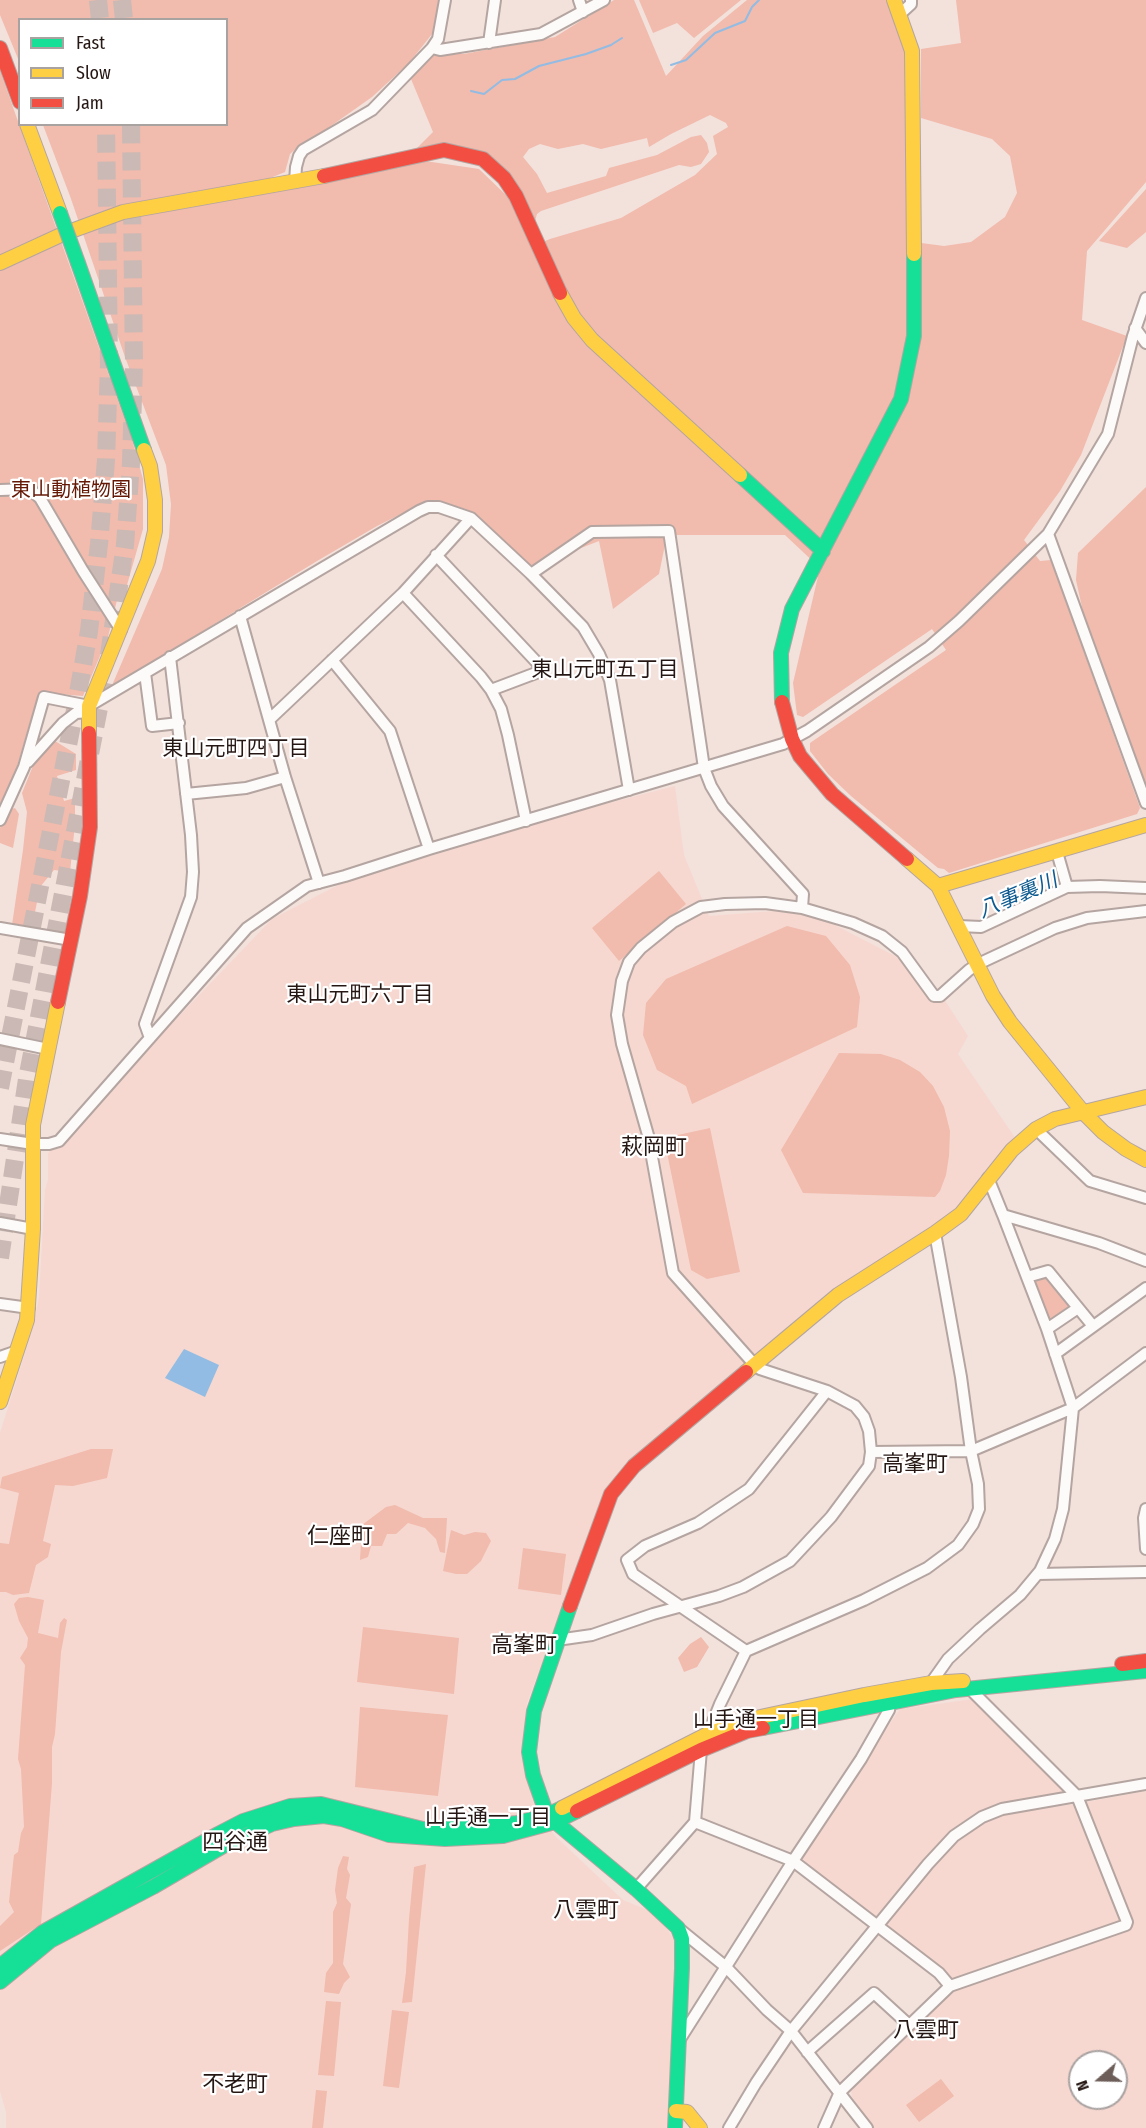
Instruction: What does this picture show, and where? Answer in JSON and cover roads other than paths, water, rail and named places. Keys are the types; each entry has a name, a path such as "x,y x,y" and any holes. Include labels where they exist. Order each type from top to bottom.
{"street":[{"path":"295,182 296,167 303,150 372,110 432,48 438,39 446,0"},
{"path":"489,43 495,0"},
{"path":"579,0 583,12"},
{"path":"432,48 440,50 541,34 604,0"},
{"path":"894,0 912,51 914,336 901,399 792,609 781,653 781,699 792,739 800,756 832,794 938,886 993,996 1010,1022 1083,1112 1103,1132 1146,1160"},
{"path":"900,14 911,4 911,0"},
{"path":"0,48 18,97"},
{"path":"0,1402 29,1308 33,1229 33,1125 90,827 89,709 148,561 155,531 155,500 150,466 28,126"},
{"path":"0,263 63,234 123,212 295,182 444,150 483,159 504,178 516,196 556,286 574,318 606,354 823,551"},
{"path":"0,1139 33,1144 49,1144 59,1141 247,928 307,886 783,744 807,731 935,642 1048,534 1108,434 1135,328 1146,298"},
{"path":"1135,328 1146,343"},
{"path":"0,490 30,489 40,498 83,572 121,630"},
{"path":"24,767 63,723 76,713 89,709 170,657 419,511 428,507 439,507 471,518 583,627 599,654 610,680 629,790"},
{"path":"270,719 403,593 471,518"},
{"path":"531,574 592,532 669,531 704,768 723,806 803,894 802,908"},
{"path":"1048,534 1146,803"},
{"path":"436,555 544,670 491,690"},
{"path":"403,593 491,690 501,709 508,735 526,821"},
{"path":"240,616 285,777 319,883"},
{"path":"150,1038 145,1024 191,897 193,872 170,657"},
{"path":"332,660 390,731 429,849"},
{"path":"145,673 152,726 178,723"},
{"path":"0,820 24,767 44,697 89,709"},
{"path":"186,794 246,788 285,777"},
{"path":"938,886 1146,825"},
{"path":"1057,852 1067,887"},
{"path":"958,926 981,927 1067,887 1146,888"},
{"path":"557,1640 592,1635 743,1587 790,1562 831,1517 863,1475 869,1466 871,1452 869,1431 864,1417 855,1406 828,1391 760,1369 673,1273 648,1135 622,1044 617,1014 622,981 630,962 641,948 673,922 702,907 765,903 802,908 882,936 902,952 934,996 940,996 978,964 1054,928 1087,918 1146,911"},
{"path":"0,928 70,940"},
{"path":"0,1039 48,1049"},
{"path":"867,2128 791,2031 767,2010 726,1967 551,1819 533,1775 529,1752 534,1711 557,1640 611,1494 634,1466 838,1295 961,1214 1012,1150 1036,1129 1056,1119 1146,1097"},
{"path":"1036,1129 1090,1181 1146,1198"},
{"path":"931,1683 948,1659 1020,1595 1038,1574 1055,1539 1063,1509 1073,1408 1047,1329 988,1178"},
{"path":"1003,1215 1100,1243 1146,1261"},
{"path":"0,1223 33,1229"},
{"path":"708,1734 746,1652 927,1568 958,1545 973,1524 979,1509 978,1484 935,1233"},
{"path":"1027,1277 1048,1271 1093,1326"},
{"path":"1055,1354 1146,1288"},
{"path":"0,1304 29,1308"},
{"path":"1047,1329 1078,1308"},
{"path":"0,1357 17,1351"},
{"path":"871,1452 971,1451 1073,1408 1146,1353"},
{"path":"746,1652 683,1606 633,1574 627,1560 645,1546 698,1523 749,1489 828,1391"},
{"path":"1146,1509 1144,1518 1146,1549"},
{"path":"1038,1574 1146,1572"},
{"path":"0,1966 43,1932 218,1834 243,1821 290,1806 318,1803 423,1828 488,1827 551,1819 708,1734 747,1720 931,1683 1146,1661"},
{"path":"0,1982 50,1941 153,1887 225,1845 272,1824 324,1816 342,1819 389,1835 445,1839 503,1836 551,1819 700,1750 747,1731 969,1688 1146,1671"},
{"path":"824,2128 840,2092 950,1986 1126,1925 1128,1922 1077,1796 969,1688"},
{"path":"680,2040 793,1861 861,1760 889,1710 890,1703"},
{"path":"636,1889 695,1822 700,1750"},
{"path":"729,2128 791,2031 944,1846 968,1826 1002,1809 1146,1784"},
{"path":"695,1822 793,1861 939,1973 950,1986"},
{"path":"675,2128 682,1939 678,1928"},
{"path":"807,2052 874,1993 909,2025"},
{"path":"676,2111 687,2112 700,2128"}],"water":[{"path":"184,1349 219,1365 205,1397 165,1378"}],"waterway":[{"path":"671,65 686,60 715,33 745,21 752,7 759,0"},
{"path":"471,91 484,94 502,80 515,79 539,66 586,54 611,45 622,38"}],"tunnel":[{"path":"98,0 100,18"},
{"path":"122,0 124,18"},
{"path":"0,1088 75,710 89,631 99,544 106,460 109,364 106,126"},
{"path":"109,655 125,545 131,463 134,364 131,126"},
{"path":"0,1258 27,1079 104,682"}],"district":[{"name":"東山元町五丁目","path":"605,670"},
{"name":"東山元町四丁目","path":"236,749"},
{"name":"東山元町六丁目","path":"360,995"},
{"name":"萩岡町","path":"654,1148"},
{"name":"高峯町","path":"915,1465"},
{"name":"仁座町","path":"340,1537"},
{"name":"高峯町","path":"524,1646"},
{"name":"山手通一丁目","path":"756,1720"},
{"name":"山手通一丁目","path":"488,1818"},
{"name":"四谷通","path":"235,1843"},
{"name":"八雲町","path":"586,1911"},
{"name":"八雲町","path":"926,2031"},
{"name":"不老町","path":"235,2085"}],"park label":[{"name":"東山動植物園","path":"71,490"}],"water label":[{"name":"八事裏川","path":"1018,896"}]}
